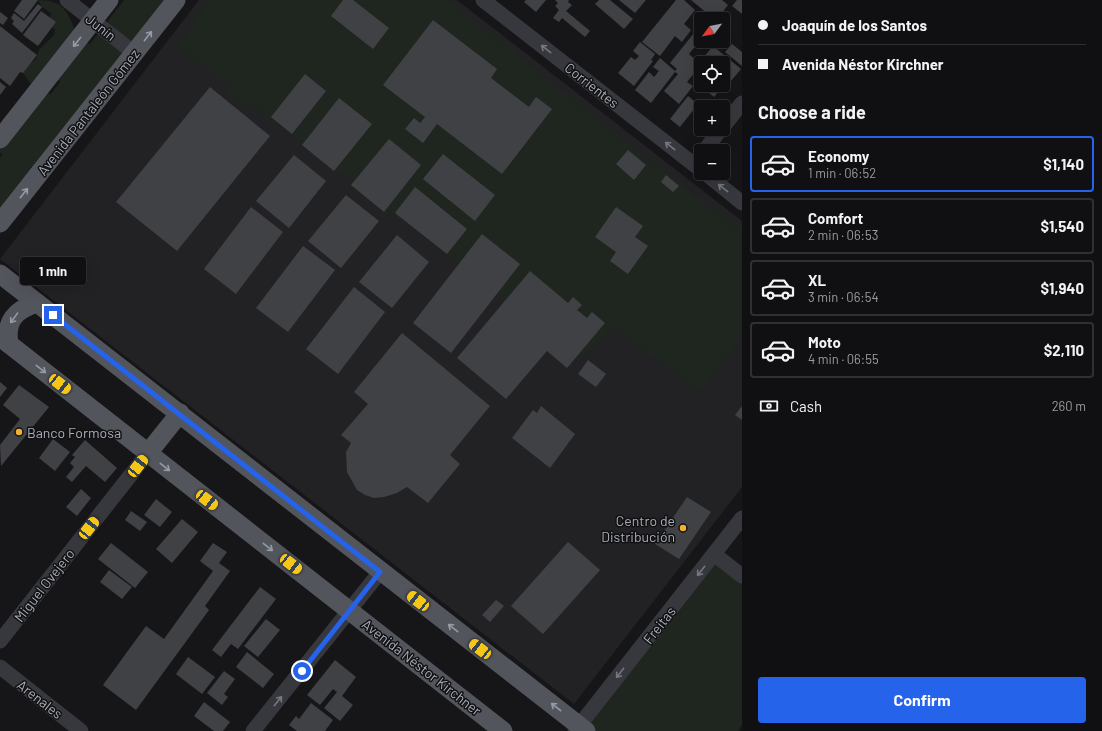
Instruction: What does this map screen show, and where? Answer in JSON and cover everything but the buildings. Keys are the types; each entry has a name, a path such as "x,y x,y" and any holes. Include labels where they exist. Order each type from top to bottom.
{"main road":[{"path":"0,139 109,0"},
{"name":"Avenida Pantaleón Gómez","path":"0,223 176,0"},
{"path":"0,274 180,413 580,729"},
{"path":"5,341 8,335 9,325 15,314 24,307 37,303"},
{"name":"Avenida Néstor Kirchner","path":"5,341 503,731"},
{"path":"148,453 180,413"}],"street":[{"name":"Junín","path":"67,0 134,53"},
{"name":"Corrientes","path":"483,0 499,5 694,161"},
{"path":"730,118 742,103"},
{"path":"709,144 716,136"},
{"name":"Corrientes","path":"716,180 742,203"},
{"name":"Miguel Ovejero","path":"0,641 148,453"},
{"name":"Freitas","path":"580,729 742,518"},
{"path":"714,554 742,576"},
{"path":"253,731 380,572"},
{"name":"Arenales","path":"0,667 81,731"}],"shaded area":[{"path":"38,0 54,2 63,8 76,32 35,85 30,83 23,73 28,65 36,59 39,50 54,35 55,30 49,23 51,13 42,7"},
{"path":"124,0 165,0 0,228 0,158 2,155 0,152 0,144 46,90 50,95 60,82 56,76 86,43 90,44"},
{"path":"199,0 457,0 742,221 742,487 574,704 0,259"},
{"path":"210,0 448,0 742,233 742,337 699,392 614,328 581,359 250,103 239,105 229,98 229,91 231,89 177,47"},
{"path":"715,561 742,582 742,725 738,731 592,731 585,726"}],"place":[{"name":"Banco Formosa","path":"19,432"},
{"name":"Centro de Distribución","path":"683,528"}],"route":[{"path":"53,315 180,413 380,572 302,671"}]}
